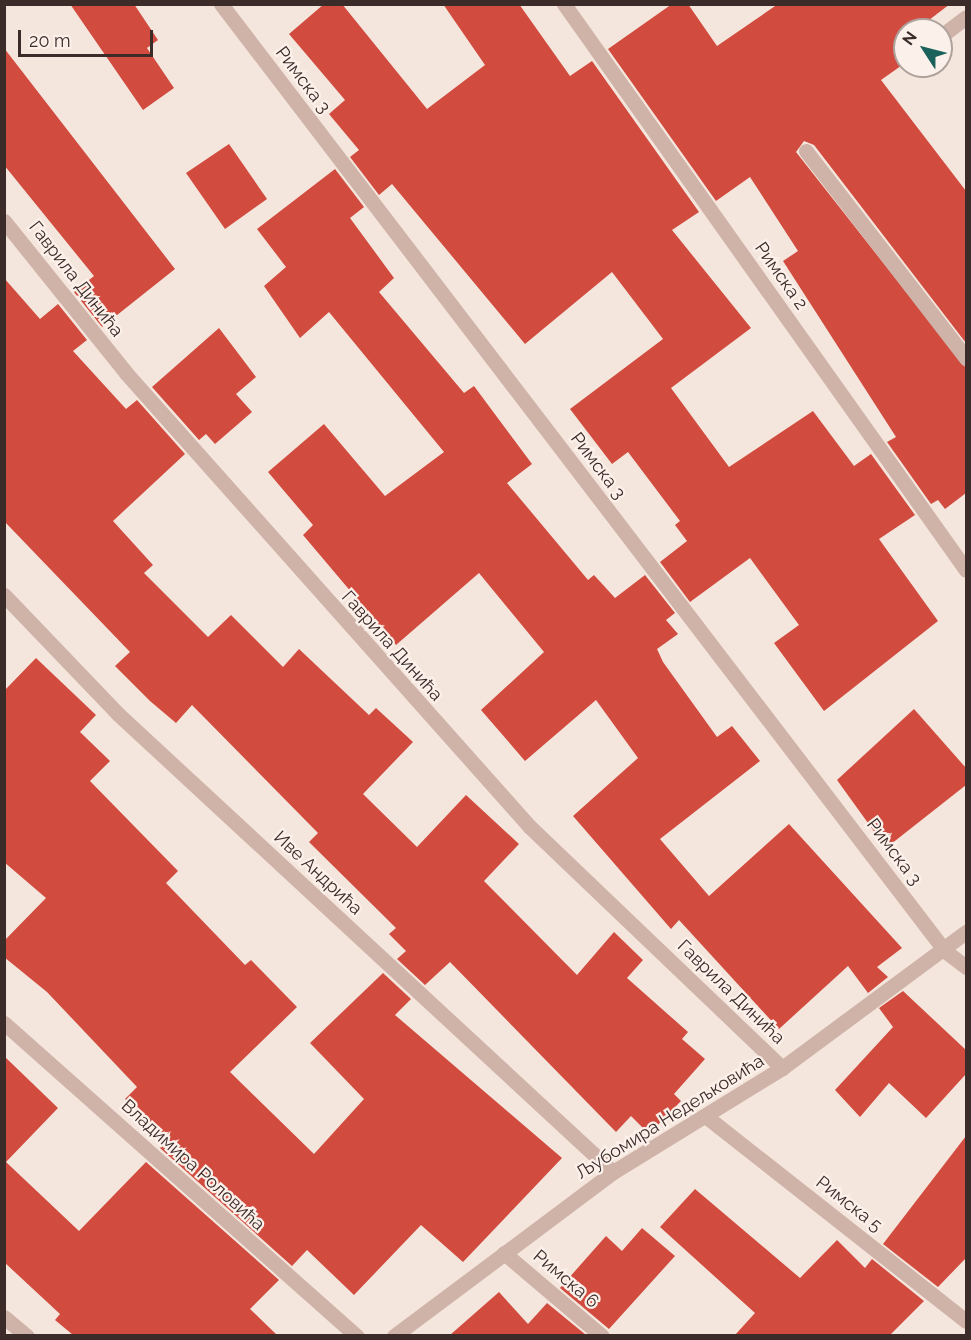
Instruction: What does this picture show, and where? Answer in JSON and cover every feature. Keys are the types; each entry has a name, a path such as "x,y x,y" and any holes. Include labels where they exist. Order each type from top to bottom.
{"street":[{"name":"Римска 3","path":"221,4 945,951 966,967"},
{"name":"Римска 2","path":"564,4 966,570"},
{"path":"953,27 966,17"},
{"path":"806,151 966,358"},
{"name":"Гаврила Динића","path":"4,221 126,374 530,826 782,1068"},
{"name":"Иве Андрића","path":"4,595 118,714 613,1172"},
{"name":"Љубомира Недељковића","path":"394,1335 613,1172 708,1118 782,1068 945,951 966,932"},
{"name":"Владимира Роловића","path":"4,1023 357,1335"},
{"name":"Римска 5","path":"708,1118 966,1321"},
{"name":"Римска 6","path":"504,1253 602,1335"},
{"path":"4,1317 27,1335"}],"building":[{"path":"70,4 134,4 158,40 147,48 174,88 143,110"},
{"path":"324,4 342,4 427,109 485,65 443,4 519,4 570,76 592,61 699,212 672,230 751,328 671,388 729,467 813,411 854,466 871,454 915,515 879,539 938,621 824,711 774,643 799,625 750,558 690,602 660,562 687,541 675,525 680,521 628,452 612,464 570,409 663,339 612,272 525,344 392,184 379,195 350,157 359,150 329,114 345,100 289,34"},
{"path":"672,4 688,4 717,46 778,4 950,4 932,18 893,18 893,72 881,80 966,191 966,343 814,145 804,141 796,152 966,368 966,493 945,509 938,500 931,504 887,442 896,437 783,261 798,251 750,177 716,201 608,49"},
{"path":"4,48 175,269 102,327 74,292 94,276 4,165"},
{"path":"229,144 267,199 225,229 186,173"},
{"path":"335,169 364,207 350,218 394,278 379,292 464,393 474,386 532,464 507,483 588,580 594,575 615,598 645,575 675,613 666,620 678,634 657,649 663,662 717,737 732,726 760,761 660,839 709,896 789,824 902,948 877,967 888,977 868,993 848,966 779,1029 679,920 671,929 573,816 638,758 596,700 525,761 481,710 544,652 479,573 396,645 303,535 313,525 268,472 324,424 385,496 444,452 329,312 300,338 264,286 286,267 257,229"},
{"path":"4,278 40,319 58,304 87,340 73,351 126,409 137,400 185,454 113,521 153,565 144,573 208,637 231,615 283,667 299,649 369,715 376,708 413,742 363,794 417,847 466,795 519,844 484,881 577,975 614,932 643,960 627,978 688,1032 682,1039 705,1059 674,1094 681,1101 649,1134 631,1116 616,1132 450,962 425,985 397,959 406,951 389,934 396,928 309,842 318,833 192,705 176,723 150,701 115,666 130,652 4,521"},
{"path":"219,328 256,377 236,394 252,412 215,444 206,434 199,440 152,387"},
{"path":"36,658 96,715 80,732 110,761 90,781 178,871 166,883 245,965 251,960 297,1007 230,1072 314,1154 364,1099 310,1043 383,973 411,999 395,1015 562,1158 463,1262 421,1225 354,1295 307,1250 292,1266 160,1148 167,1141 125,1099 137,1087 47,992 4,957 4,941 46,898 4,862 4,691"},
{"path":"914,709 966,768 966,785 886,848 837,780"},
{"path":"903,991 966,1050 966,1074 926,1118 889,1083 860,1117 835,1090 893,1027 879,1008"},
{"path":"4,1056 58,1108 6,1162 79,1231 146,1162 279,1280 250,1309 277,1335 73,1335 55,1320 60,1314 4,1262"},
{"path":"966,1136 966,1258 938,1287 883,1244"},
{"path":"695,1189 800,1278 837,1240 865,1268 872,1259 924,1301 890,1335 735,1335 755,1313 660,1227"},
{"path":"642,1228 675,1256 609,1329 560,1288 606,1236 622,1251"},
{"path":"499,1292 528,1324 547,1303 586,1335 450,1335"}]}
